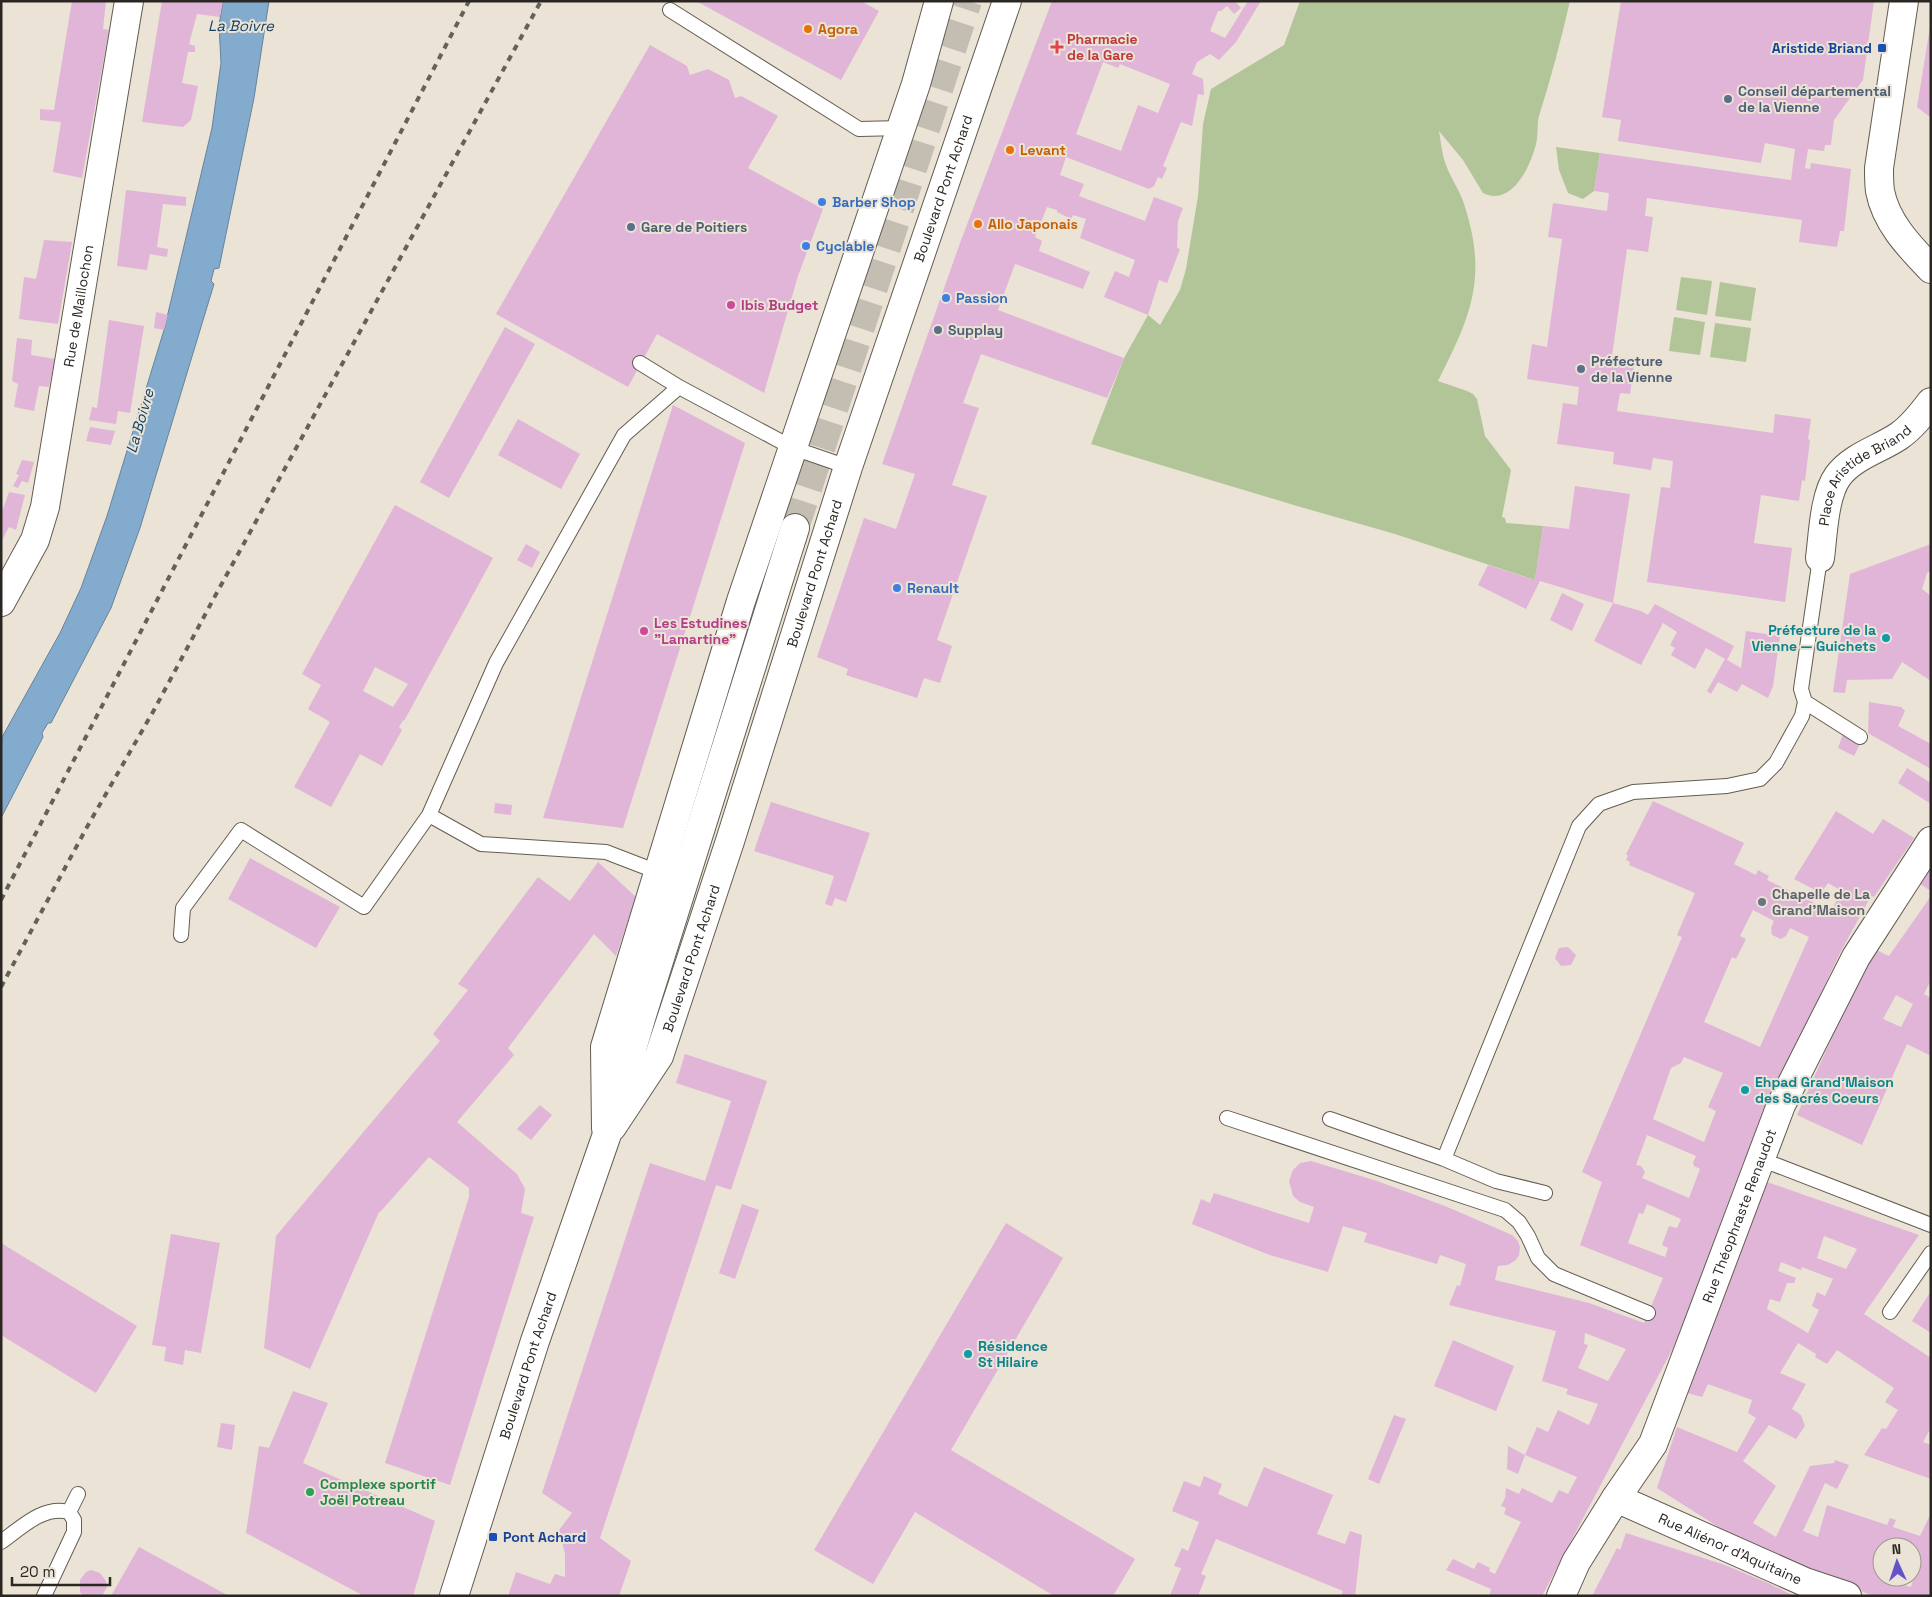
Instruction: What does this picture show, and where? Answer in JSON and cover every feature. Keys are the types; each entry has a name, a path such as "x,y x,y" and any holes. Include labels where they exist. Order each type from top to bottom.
{"street":[{"name":"Rue de Maillochon","path":"1,602 35,540 45,507 129,1"},
{"name":"Boulevard Pont Achard","path":"606,1137 605,1047 741,601 902,128 939,1"},
{"name":"Boulevard Pont Achard","path":"606,1137 659,1056 730,841 848,466 1007,1"},
{"path":"1904,1 1879,168 1880,192 1890,217 1905,241 1931,270"},
{"name":"Place Aristide Briand","path":"1820,558 1831,492 1838,476 1852,462 1900,435 1920,416 1931,402"},
{"name":"Boulevard Pont Achard","path":"454,1596 535,1341 606,1137 645,1006 795,528"},
{"name":"Rue Théophraste Renaudot","path":"1562,1596 1576,1562 1653,1444 1689,1330 1760,1161 1781,1105 1856,957 1931,842"},
{"name":"Rue Aliénor d'Aquitaine","path":"1616,1498 1805,1582 1847,1596"}],"lane":[{"path":"670,10 859,129 902,128"},
{"path":"640,363 679,387 793,448 848,466"},
{"path":"181,936 183,908 241,830 364,907 429,815 496,663 624,435 679,387"},
{"path":"1444,1159 1579,826 1599,804 1633,792 1727,786 1760,779 1776,763 1802,716 1805,702 1801,689 1820,558"},
{"path":"1805,702 1860,737"},
{"path":"429,815 481,844 606,852 658,872"},
{"path":"1228,1118 1505,1210 1519,1222 1538,1258 1554,1274 1648,1313"},
{"path":"1330,1119 1444,1159 1496,1181 1545,1193"},
{"path":"1760,1161 1776,1165 1931,1225"},
{"path":"1890,1312 1931,1253"},
{"path":"69,1512 78,1494"},
{"path":"1,1542 40,1515 60,1509 69,1512 74,1520 74,1532 44,1596"}],"green space":[{"path":"1300,1 1570,1 1556,59 1539,116 1535,149 1526,170 1512,189 1504,194 1494,196 1483,193 1463,160 1439,131 1445,161 1463,201 1472,233 1475,277 1467,317 1438,381 1473,394 1477,399 1485,436 1511,470 1502,517 1505,518 1506,523 1543,526 1535,580 1395,534 1091,444 1124,358 1148,315 1160,325 1180,290 1186,269 1198,196 1203,124 1211,89 1284,45"},
{"path":"1556,147 1600,153 1594,191 1583,199 1568,193 1559,170"},
{"path":"1681,277 1712,281 1707,315 1676,310"},
{"path":"1720,282 1756,288 1751,321 1715,316"},
{"path":"1674,317 1705,322 1700,355 1669,351"},
{"path":"1715,323 1751,328 1746,362 1710,357"}],"water":[{"name":"La Boivre","path":"223,1 269,1 254,98 219,268 214,269 211,281 214,284 140,528 111,608 51,723 48,723 42,733 43,737 1,818 1,739 60,633 81,588 107,516 164,330 212,128 221,63 219,25"}],"building":[{"path":"72,1 106,1 103,29 109,30 82,178 53,172 61,122 40,120 40,109 54,110"},
{"path":"162,1 223,1 220,17 197,14 189,44 195,46 195,52 188,52 182,83 198,86 191,120 183,127 142,122"},
{"name":"Agora","path":"696,1 861,1 879,11 841,80"},
{"path":"1052,1 1235,1 1241,8 1234,14 1227,6 1218,11 1210,31 1225,38 1248,1 1261,1 1236,42 1219,60 1210,54 1197,62 1192,74 1203,79 1204,95 1198,94 1192,126 1181,122 1163,166 1167,168 1162,179 1158,177 1154,186 1149,189 1066,157 1060,175 1084,184 1079,196 1145,221 1154,197 1183,208 1178,221 1177,248 1180,249 1167,283 1159,280 1148,315 1104,297 1115,271 1129,277 1135,260 1080,238 1086,219 1073,215 1071,219 1057,212 1057,210 1047,207 1035,237 1042,241 1039,251 1090,272 1083,289 1015,264 998,310 1124,358 1107,398 981,354 963,403 979,408 952,485 987,496 937,640 952,646 940,683 924,678 917,698 846,675 848,669 817,657 864,518 896,529 915,474 882,464 960,243","holes":["1103,62 1118,68 1120,64 1170,84 1158,113 1138,105 1121,151 1076,134"]},
{"path":"1621,1 1874,1 1863,80 1834,120 1831,145 1825,145 1824,151 1808,149 1805,168 1810,169 1811,163 1851,169 1844,231 1840,231 1837,247 1799,242 1802,220 1647,198 1645,216 1653,217 1648,252 1627,249 1612,356 1635,359 1630,394 1620,393 1617,411 1773,433 1775,414 1811,419 1805,481 1802,480 1799,501 1761,495 1754,543 1792,548 1785,602 1647,582 1661,487 1670,488 1673,461 1653,458 1651,470 1613,464 1614,452 1557,444 1563,403 1577,405 1579,387 1527,379 1532,344 1547,347 1562,239 1548,237 1553,203 1607,211 1609,193 1594,191 1600,153 1791,180 1795,149 1765,143 1761,163 1618,141 1621,120 1602,117"},
{"path":"1931,27 1931,118 1917,107"},
{"name":"Gare de Poitiers","path":"650,45 687,66 690,75 708,69 729,80 735,98 741,96 778,116 748,168 823,209 798,276 764,393 657,334 628,387 496,314"},
{"path":"126,190 186,197 186,206 163,204 157,247 168,249 167,257 150,254 147,270 117,266"},
{"path":"44,240 72,242 58,324 19,319 24,277 36,279"},
{"path":"156,312 168,315 164,330 154,328"},
{"path":"109,320 144,326 130,413 118,411 116,424 89,420 92,407 97,408"},
{"path":"505,327 535,344 449,498 420,482"},
{"path":"17,338 32,340 31,355 55,359 49,387 39,386 34,411 14,407 18,384 12,381"},
{"name":"Les Estudines \"Lamartine\"","path":"673,405 745,443 623,828 543,818"},
{"path":"518,419 580,454 561,489 498,455"},
{"path":"90,427 115,431 111,445 86,441"},
{"path":"22,460 34,462 28,483 22,481 18,488 13,486 19,475 16,474"},
{"path":"1575,486 1630,494 1613,603 1540,581 1526,609 1478,585 1488,565 1535,580 1543,526 1569,529"},
{"path":"9,492 25,495 16,530 9,527 1,542 1,508 3,509"},
{"path":"395,505 493,558 399,727 402,730 382,766 360,754 331,807 294,787 330,722 308,709 321,685 302,674","holes":["375,667 408,684 393,707 363,691"]},
{"path":"526,544 540,552 532,568 517,560"},
{"name":"Préfecture de la Vienne — Guichets","path":"1931,544 1931,571 1927,573 1922,589 1931,596 1931,681 1902,662 1892,679 1847,680 1845,693 1833,692 1850,574"},
{"path":"1562,593 1584,604 1572,631 1550,620"},
{"path":"1613,603 1641,611 1648,615 1655,604 1734,646 1727,660 1741,668 1746,631 1780,636 1773,686 1768,698 1742,684 1737,692 1718,682 1711,694 1707,691 1725,659 1706,648 1695,669 1671,655 1675,648 1670,645 1677,632 1663,623 1641,665 1594,641"},
{"path":"1869,702 1901,707 1905,711 1898,726 1931,744 1931,769 1868,733"},
{"path":"1843,734 1861,742 1854,756 1838,748"},
{"path":"1907,768 1931,783 1931,804 1898,783"},
{"path":"1653,801 1744,843 1734,864 1756,875 1758,870 1769,876 1767,880 1831,911 1842,891 1828,883 1821,893 1794,879 1836,811 1873,834 1883,819 1914,838 1874,897 1871,896 1841,951 1757,1126 1760,1128 1747,1159 1745,1158 1713,1243 1715,1245 1673,1348 1542,1596 1489,1596 1491,1589 1446,1570 1453,1559 1474,1569 1478,1562 1490,1568 1489,1571 1495,1574 1521,1522 1504,1514 1506,1508 1501,1506 1505,1498 1506,1488 1519,1494 1522,1488 1552,1503 1559,1490 1568,1494 1577,1477 1525,1455 1537,1427 1548,1432 1558,1410 1589,1425 1598,1404 1566,1394 1568,1389 1542,1381 1556,1331 1449,1305 1457,1285 1460,1286 1466,1264 1440,1255 1437,1264 1364,1242 1367,1233 1343,1226 1328,1272 1267,1254 1192,1224 1201,1199 1210,1203 1214,1193 1309,1223 1314,1207 1300,1202 1293,1196 1289,1181 1293,1170 1300,1163 1311,1161 1377,1181 1445,1206 1512,1235 1518,1241 1520,1247 1519,1255 1516,1260 1508,1265 1498,1266 1495,1280 1589,1303 1644,1323 1663,1278 1580,1245 1602,1182 1582,1172 1682,937 1677,935 1695,893 1629,865 1630,862 1626,860 1628,856 1626,854","holes":["1753,910 1774,921 1771,928 1772,935 1781,939 1786,936 1790,928 1809,937 1760,1047 1704,1022 1732,957 1736,959 1746,939 1740,936","1684,1057 1723,1073 1708,1107 1716,1111 1704,1142 1653,1119 1671,1068 1681,1063","1647,1135 1696,1156 1693,1163 1694,1166 1700,1169 1689,1198 1642,1178 1645,1172 1641,1166 1636,1165","1647,1204 1681,1219 1677,1228 1669,1226 1662,1245 1668,1248 1665,1257 1628,1243 1639,1213 1643,1214","1585,1333 1626,1349 1608,1381 1578,1368 1588,1345 1584,1344"]},
{"path":"771,802 870,833 846,902 835,898 832,906 825,904 834,876 754,851"},
{"path":"495,803 512,805 511,815 494,813"},
{"path":"250,858 340,907 316,948 228,899"},
{"path":"1931,859 1931,891 1917,882"},
{"path":"598,862 636,897 616,956 594,934 508,1048 514,1055 457,1122 517,1174 525,1189 521,1213 534,1217 450,1485 385,1463 469,1197 469,1188 429,1157 379,1212 310,1369 264,1348 276,1236 440,1041 433,1034 468,990 458,984 538,877 570,901"},
{"path":"1931,896 1931,980 1924,994 1931,998 1931,1056 1907,1044 1862,1145 1797,1115 1843,1013 1841,1011 1858,977 1876,950 1889,956","holes":["1896,995 1913,1004 1901,1027 1883,1019"]},
{"path":"1568,947 1576,955 1571,965 1561,966 1555,958 1559,948"},
{"path":"685,1054 767,1081 731,1190 716,1185 600,1538 631,1561 619,1596 508,1596 516,1572 550,1584 555,1574 565,1577 565,1554 559,1530 572,1513 542,1493 650,1163 705,1181 731,1101 676,1083"},
{"path":"540,1105 552,1115 531,1140 517,1129"},
{"path":"1767,1182 1919,1235 1864,1314 1931,1358 1931,1428 1923,1442 1931,1445 1931,1479 1864,1455 1882,1428 1886,1429 1898,1410 1885,1402 1894,1388 1837,1350 1827,1364 1815,1357 1816,1354 1798,1343 1780,1373 1806,1384 1792,1409 1801,1415 1805,1426 1796,1439 1769,1425 1743,1461 1776,1486 1753,1523 1776,1537 1810,1466 1834,1463 1835,1460 1849,1465 1837,1489 1825,1483 1803,1531 1818,1537 1827,1505 1887,1525 1890,1518 1896,1520 1893,1527 1920,1536 1931,1513 1931,1596 1874,1596 1852,1588 1742,1542 1657,1488 1677,1427 1737,1452 1756,1418 1748,1413 1752,1400 1708,1384 1702,1397 1687,1393 1710,1315","holes":["1824,1236 1857,1249 1846,1269 1817,1258","1781,1262 1801,1270 1802,1267 1833,1279 1825,1296 1817,1292 1812,1306 1819,1310 1808,1333 1767,1309 1770,1299 1780,1302 1787,1283 1794,1283 1796,1278 1778,1271"]},
{"path":"742,1204 759,1210 735,1279 719,1273"},
{"name":"Résidence St Hilaire","path":"1006,1223 1063,1258 951,1450 1135,1559 1113,1596 1054,1596 915,1512 873,1584 814,1550"},
{"path":"171,1234 220,1243 201,1353 185,1350 183,1365 164,1361 166,1347 152,1345"},
{"path":"1,1243 137,1326 96,1393 1,1335"},
{"path":"1931,1291 1931,1333 1912,1321"},
{"path":"1453,1340 1514,1366 1496,1411 1434,1386"},
{"name":"Complexe sportif Joël Potreau","path":"293,1391 328,1403 303,1463 435,1521 413,1596 364,1596 246,1533 259,1446 269,1448"},
{"path":"1394,1415 1406,1419 1379,1484 1368,1479"},
{"path":"221,1423 235,1425 232,1450 217,1447"},
{"path":"1508,1446 1525,1455 1518,1474 1507,1469"},
{"path":"1264,1467 1333,1495 1317,1534 1345,1544 1350,1531 1362,1535 1355,1596 1341,1596 1343,1591 1216,1539 1201,1574 1206,1576 1198,1596 1170,1596 1181,1568 1174,1566 1182,1548 1188,1551 1199,1522 1172,1511 1184,1481 1200,1487 1204,1476 1222,1484 1218,1494 1247,1507"},
{"path":"1626,1533 1725,1565 1794,1596 1592,1596 1617,1548 1620,1550"},
{"path":"139,1547 229,1596 111,1596"},
{"path":"91,1570 100,1573 106,1581 107,1587 102,1596 83,1596 80,1592 80,1580 86,1572"}],"tunnel":[{"path":"795,528 968,1"}],"railway":[{"path":"1,900 469,1"},
{"path":"1,987 541,1"}],"place":[{"name":"Agora","path":"808,29"},
{"name":"Pharmacie de la Gare","path":"1057,47"},
{"name":"Aristide Briand","path":"1882,48"},
{"name":"Conseil départemental de la Vienne","path":"1728,99"},
{"name":"Levant","path":"1010,150"},
{"name":"Barber Shop","path":"822,202"},
{"name":"Allo Japonais","path":"978,224"},
{"name":"Gare de Poitiers","path":"631,227"},
{"name":"Cyclable","path":"806,246"},
{"name":"Passion","path":"946,298"},
{"name":"Ibis Budget","path":"731,305"},
{"name":"Supplay","path":"938,330"},
{"name":"Préfecture de la Vienne","path":"1581,369"},
{"name":"Renault","path":"897,588"},
{"name":"Les Estudines \"Lamartine\"","path":"644,631"},
{"name":"Préfecture de la Vienne — Guichets","path":"1886,638"},
{"name":"Chapelle de La Grand'Maison","path":"1762,902"},
{"name":"Ehpad Grand'Maison des Sacrés Coeurs","path":"1745,1090"},
{"name":"Résidence St Hilaire","path":"968,1354"},
{"name":"Complexe sportif Joël Potreau","path":"310,1492"},
{"name":"Pont Achard","path":"493,1537"}]}
